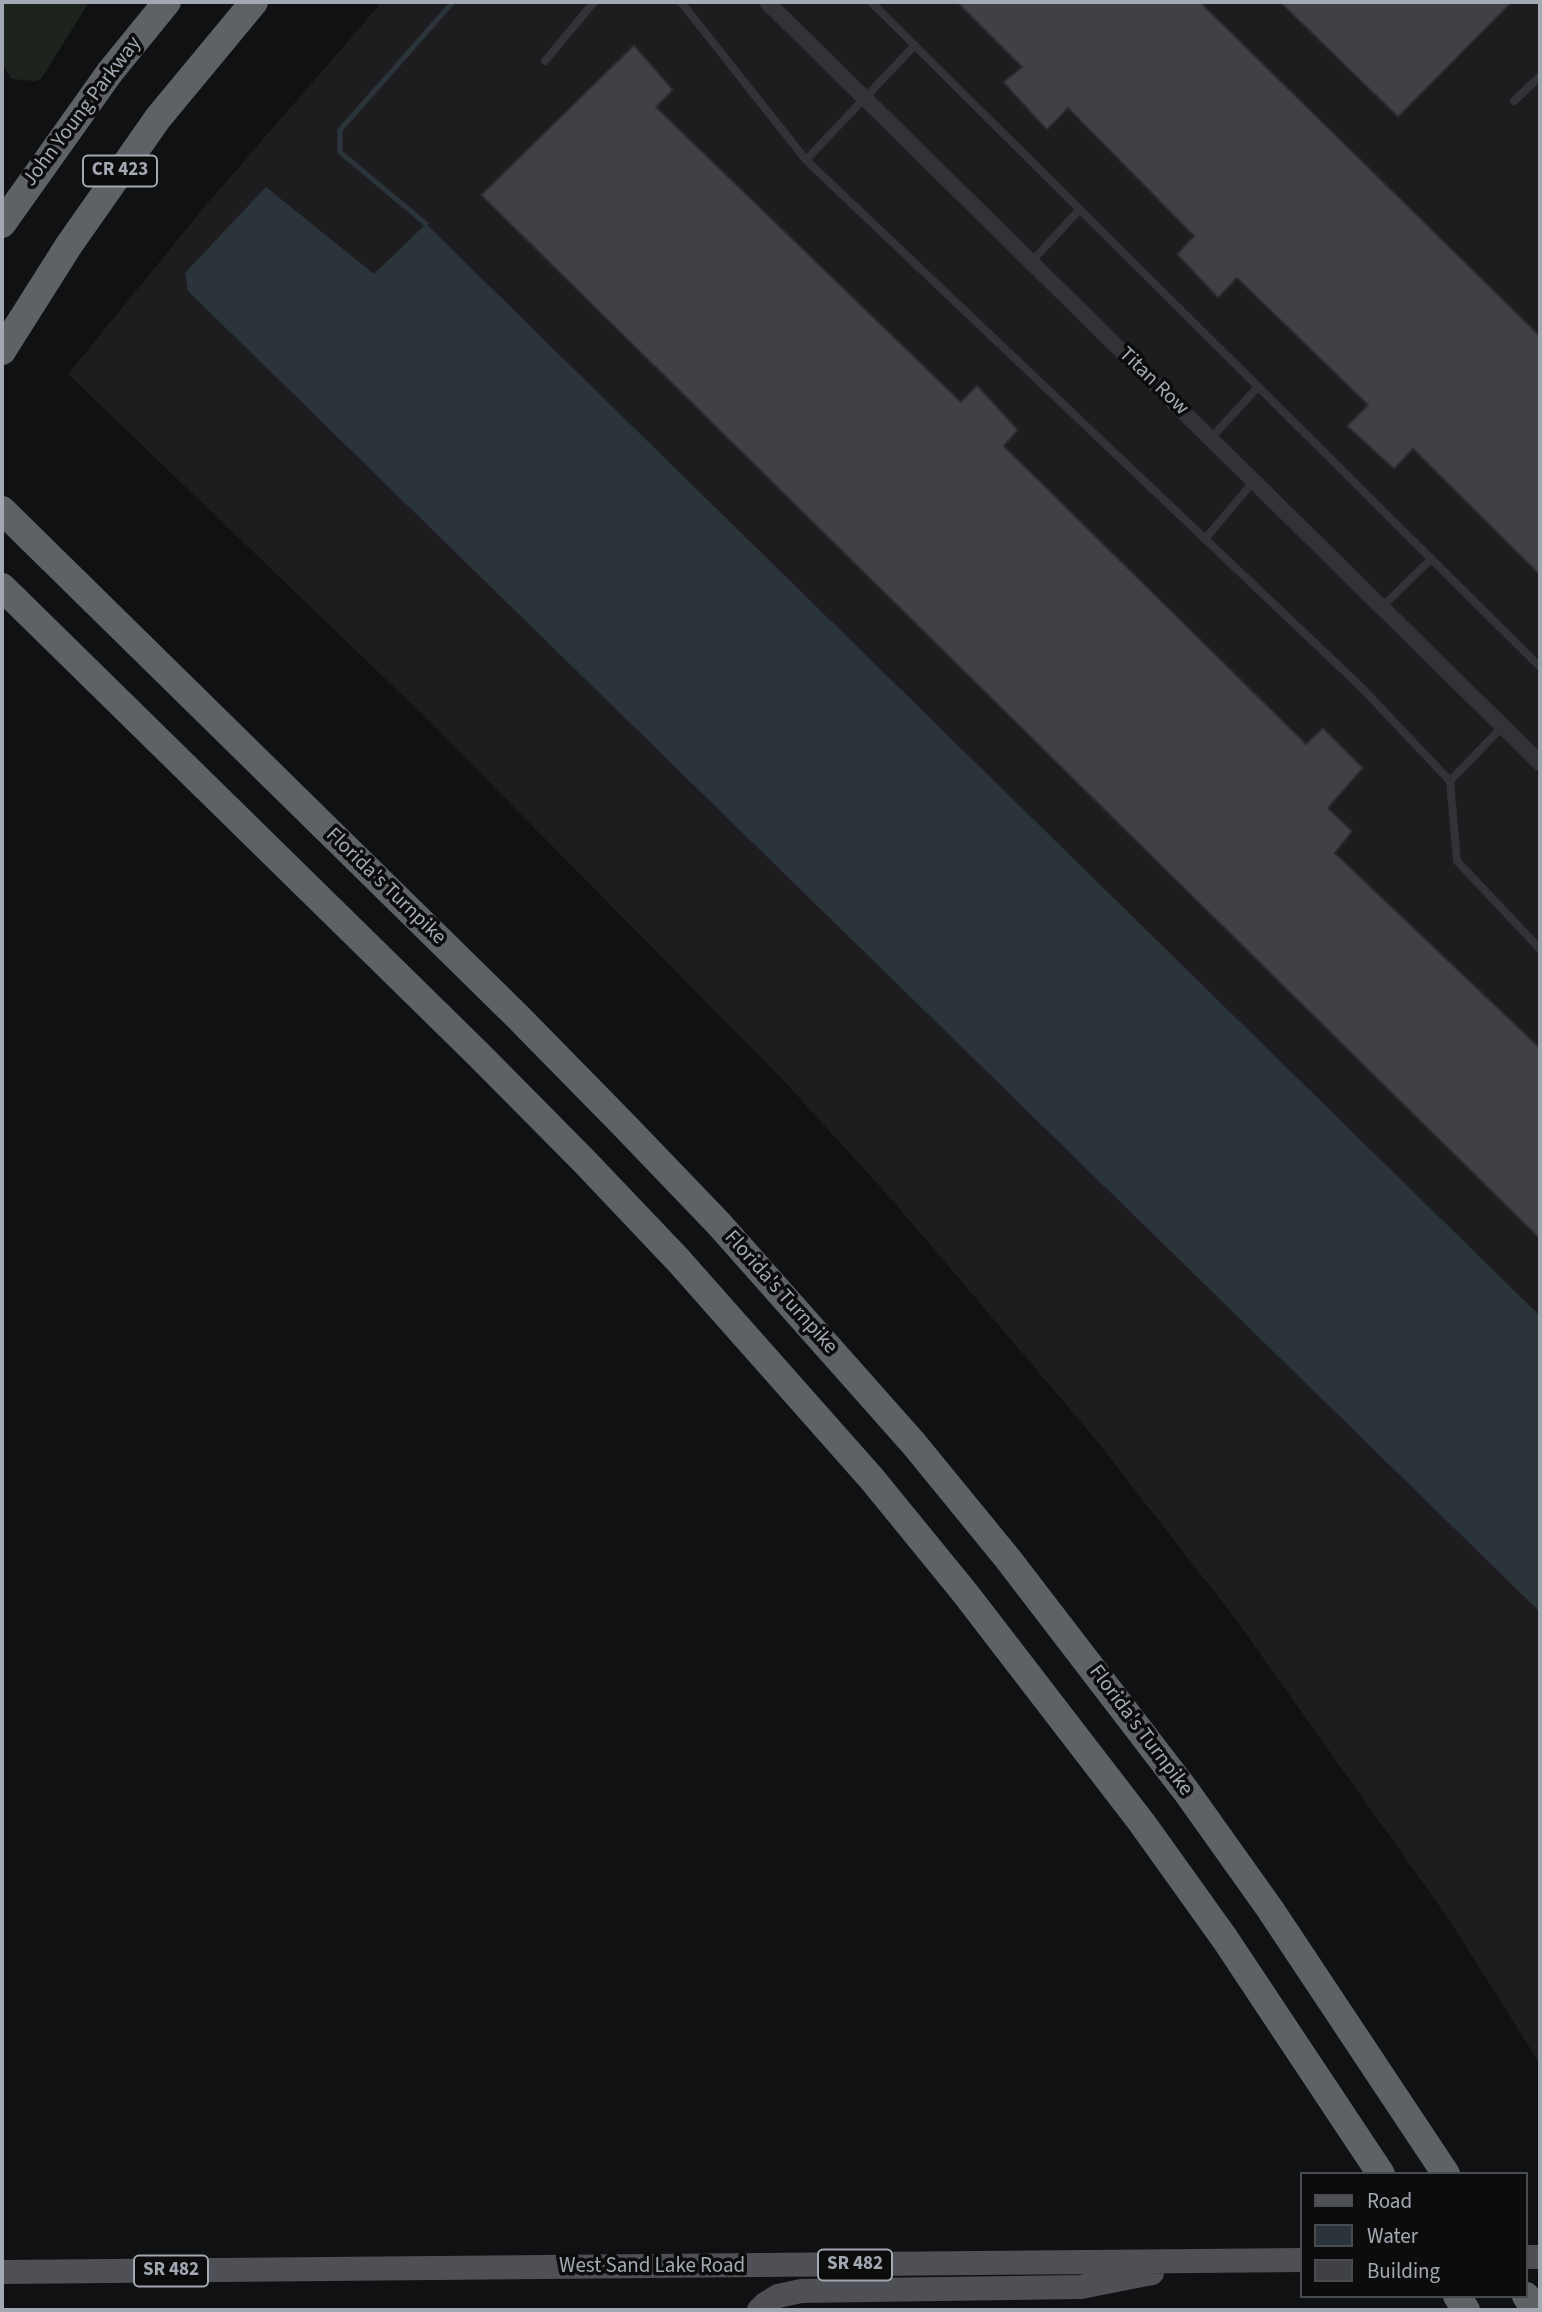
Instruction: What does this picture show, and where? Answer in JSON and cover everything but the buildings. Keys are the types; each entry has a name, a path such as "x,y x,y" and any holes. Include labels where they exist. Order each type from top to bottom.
{"highway":[{"name":"John Young Parkway","path":"2,224 110,72 167,2"},
{"name":"CR 423","path":"2,351 69,245 158,118 254,2"},
{"name":"Florida's Turnpike","path":"2,510 517,1016 623,1124 719,1224 914,1444 1016,1570 1186,1791 1278,1920 1445,2172"},
{"path":"2,587 584,1161 688,1271 872,1479 965,1593 1142,1823 1225,1939 1380,2172"}],"main road":[{"name":"West Sand Lake Road","path":"2,2272 1300,2260"},
{"path":"759,2310 778,2296 801,2291 1081,2287 1214,2261"}],"street":[{"name":"Titan Row","path":"767,2 1540,763"}],"lane":[{"path":"545,61 594,2"},
{"path":"681,2 806,160 1361,687 1450,781 1457,861 1540,949"},
{"path":"871,2 1540,667"},
{"path":"806,160 915,45"},
{"path":"1514,101 1540,76"},
{"path":"1031,262 1080,209"},
{"path":"1210,439 1258,387"},
{"path":"1205,539 1254,481"},
{"path":"1382,607 1431,559"},
{"path":"1450,781 1503,726"}],"shaded area":[{"path":"2,2 89,2 41,79 34,81 12,79 2,64"},
{"path":"382,2 1540,2 1540,2064 1450,1921 1234,1617 1092,1435 893,1201 782,1079 423,715 68,374 206,205"}],"water":[{"path":"266,187 374,274 426,224 1540,1316 1540,1612 188,291 185,273"}],"waterway":[{"path":"426,224 340,152 340,130 453,2"}]}
